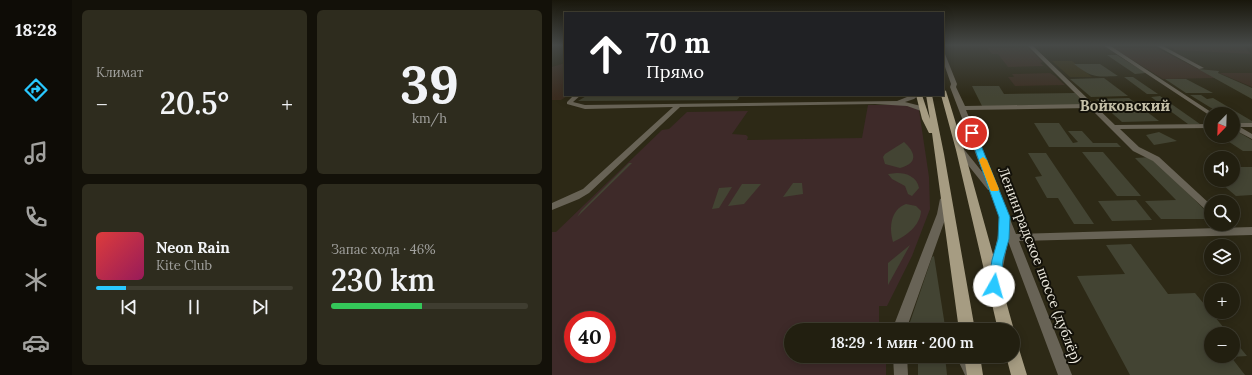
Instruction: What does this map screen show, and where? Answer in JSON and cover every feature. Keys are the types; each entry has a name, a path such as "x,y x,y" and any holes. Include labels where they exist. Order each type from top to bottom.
{"main road":[{"path":"944,94 960,150 1004,323"},
{"path":"918,96 939,146"},
{"path":"929,96 939,146 956,270 966,323"},
{"path":"973,363 974,375"},
{"path":"1016,363 1019,375"}],"street":[{"path":"1047,62 1136,149 1156,159 1204,204"},
{"path":"1132,62 1204,109"},
{"path":"1190,62 1201,68"},
{"name":"Ленинградское шоссе (дублёр)","path":"946,70 954,84 953,87 959,104 963,108 1065,375"},
{"path":"577,96 569,103 585,107 875,102 908,100 916,96"},
{"path":"875,102 905,104 920,107 924,110"},
{"path":"552,206 576,197 586,191 678,106"},
{"path":"963,108 1092,106"},
{"path":"1240,126 1252,125"},
{"path":"1114,127 1204,126"},
{"path":"1240,130 1252,137"},
{"path":"960,150 996,195"},
{"path":"902,323 942,214 946,190"},
{"path":"994,286 999,254 1004,239 1004,217"},
{"path":"1012,238 1204,229"},
{"path":"1240,229 1252,231"},
{"path":"999,254 1006,250 1019,255"},
{"path":"901,363 902,375"},
{"path":"967,363 974,375"}],"shaded area":[{"path":"1005,62 1042,62 1040,63 1044,66 1008,67"},
{"path":"1054,62 1074,62 1092,77 1070,77"},
{"path":"1136,62 1186,62 1216,78 1163,79"},
{"path":"564,63 564,96 567,96 561,100 552,100 552,67"},
{"path":"1050,73 1065,85 1015,86 1008,77 1014,77 1012,74"},
{"path":"1219,73 1252,73 1252,87"},
{"path":"868,105 903,105 919,110 929,177 930,209 912,256 887,306 879,306 879,323 784,323 784,363 886,363 886,375 552,375 552,232 556,232 662,130 669,129 687,112 748,111 732,134 746,135 748,137 747,140 862,138"}],"green space":[{"path":"1118,62 1129,62 1146,73 1135,74"},
{"path":"1074,64 1100,64 1118,76 1094,76 1085,72"},
{"path":"1198,69 1219,71 1218,73 1252,88 1252,99"},
{"path":"1124,77 1133,77 1158,94 1147,94"},
{"path":"1104,78 1128,96 1091,97 1070,79"},
{"path":"1165,79 1186,79 1213,93 1186,93"},
{"path":"972,86 999,86 1004,94 1075,93 1087,105 982,106"},
{"path":"1190,95 1201,95 1207,99 1213,98 1228,107 1210,107"},
{"path":"586,96 740,96 737,100 578,101"},
{"path":"1160,96 1200,124 1188,124 1151,97"},
{"path":"1129,98 1159,121 1122,122 1096,99"},
{"path":"1240,114 1252,121 1252,124 1240,124"},
{"path":"1034,123 1059,123 1073,143 1078,142 1068,131 1082,131 1093,143 1117,143 1121,147 1049,147"},
{"path":"1159,132 1177,141 1154,145 1146,135"},
{"path":"1240,133 1252,140 1252,151 1243,151 1231,143 1240,143"},
{"path":"904,142 913,153 913,160 906,166 900,168 885,164 883,157 885,154"},
{"path":"1082,152 1103,152 1141,196 1117,196"},
{"path":"1028,153 1046,153 1094,224 1074,224 1058,198 1047,198 1035,177 1042,176"},
{"path":"1151,157 1204,209 1204,219 1161,219 1145,201 1176,200 1135,158"},
{"path":"629,163 632,163 577,217 581,211"},
{"path":"1240,167 1252,167 1252,195 1235,195 1225,187 1240,187"},
{"path":"897,173 911,176 918,184 919,188 912,196 908,194 905,186 892,179 888,174"},
{"path":"793,183 802,183 803,194 783,197"},
{"path":"742,184 761,184 744,204 728,206"},
{"path":"732,187 719,208 712,209 719,188"},
{"path":"1136,200 1152,220 1112,221 1098,201"},
{"path":"906,204 916,206 921,211 920,216 912,230 893,242 891,231 892,220 897,210"},
{"path":"1131,244 1168,294 1195,293 1204,304 1204,319 1217,319 1223,327 1204,327 1204,363 1236,363 1245,375 1130,375 1077,276 1125,274 1106,245"},
{"path":"910,245 888,285 888,263"},
{"path":"934,256 945,323 910,323 932,257"},
{"path":"1240,348 1247,356 1240,356"},
{"path":"918,363 946,363 947,375 918,375"}],"slow traffic":[{"path":"983,160 994,189"}],"district":[{"name":"Войковский","path":"1125,105"}],"route":[{"path":"972,133 1004,217 1004,239 997,260 994,286"}]}
